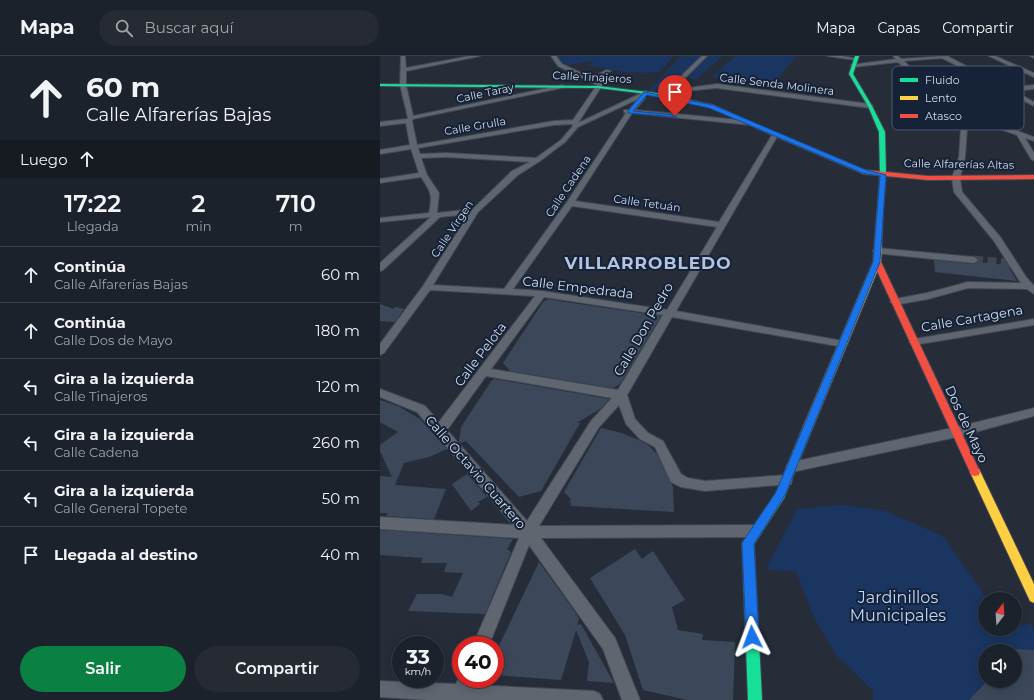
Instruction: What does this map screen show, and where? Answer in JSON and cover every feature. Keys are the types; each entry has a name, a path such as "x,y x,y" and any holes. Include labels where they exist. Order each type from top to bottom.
{"street":[{"path":"403,56 403,85 414,146 423,175 435,193 436,215"},
{"path":"402,70 478,56"},
{"path":"553,56 560,65 600,84 576,124"},
{"path":"678,82 705,56"},
{"path":"829,56 856,60 943,56 961,66"},
{"path":"991,56 1014,66"},
{"path":"898,58 906,66"},
{"path":"755,700 748,543 780,495 877,262 883,175 882,132 870,106 851,74 856,60"},
{"path":"592,80 608,71"},
{"path":"1024,71 1034,75"},
{"path":"651,93 668,82 678,82 686,85 686,88 681,90"},
{"path":"662,85 663,88 670,93"},
{"name":"Calle Tinajeros","path":"380,86 598,87 651,93 670,93 711,106 775,135 864,172 883,175"},
{"name":"Calle Senda Molinera","path":"670,93 681,90 717,86 870,106"},
{"name":"Calle Taray","path":"380,124 563,87"},
{"path":"1024,88 1034,87"},
{"name":"Calle Virgen","path":"380,351 427,287 475,211 515,173 538,160 563,141 576,124 651,93"},
{"name":"Calle Cadena","path":"507,292 570,203 630,112 651,93"},
{"path":"1024,99 1034,104"},
{"path":"617,108 630,112 750,123"},
{"name":"Calle Grulla","path":"380,152 548,124 576,124"},
{"path":"964,130 962,157 956,178 958,192 998,240 1022,279 1031,288"},
{"path":"1008,130 1034,139"},
{"path":"1020,134 1034,159"},
{"name":"Calle Don Pedro","path":"485,636 528,532 595,424 622,394 775,135"},
{"path":"417,156 538,160"},
{"path":"380,181 423,175"},
{"name":"Calle Alfarerías Altas","path":"883,175 956,178 1034,177"},
{"name":"Calle Tetuán","path":"570,203 721,225"},
{"path":"380,220 475,211"},
{"path":"380,268 436,215"},
{"path":"877,251 974,260"},
{"name":"Dos de Mayo","path":"877,262 1034,597"},
{"path":"895,302 928,296 968,285 1031,288"},
{"name":"Calle Empedrada","path":"427,287 542,294 669,313 843,344"},
{"name":"Calle Pelota","path":"440,430 542,294"},
{"name":"Calle Cartagena","path":"914,342 1034,322"},
{"path":"485,372 622,394 630,421 644,436 659,444 676,478 686,483 705,486 786,480"},
{"name":"Calle Octavio Cuartero","path":"380,393 421,409 528,532 609,644 631,700"},
{"path":"792,467 957,432 1034,412"},
{"path":"380,523 528,532 755,531"},
{"path":"380,689 461,691 594,700"}],"green space":[{"path":"555,56 674,56 659,72 644,73 623,72 587,65 593,63 589,61 565,66 558,62"},
{"path":"681,56 723,56 696,79 683,77 678,82 664,84 651,93 646,93"},
{"path":"735,56 797,56 772,85 712,77"},
{"name":"Jardinillos Municipales","path":"844,505 886,511 943,536 982,592 978,592 978,636 1022,636 1022,625 1031,624 1034,631 1034,650 1022,649 1022,644 978,644 978,688 980,688 969,700 873,700 873,691 837,656 813,616 796,572 766,569 797,509"}],"building":[{"path":"934,260 974,264 979,264 978,262 1006,265 1017,281 935,272"},
{"path":"548,299 661,316 620,384 613,388 510,371 503,363 543,302"},
{"path":"380,304 393,309 395,307 404,309 395,322 380,321"},
{"path":"495,379 609,399 600,409 577,423 580,423 541,491 519,497 466,441 461,443 459,442 461,427 492,380"},
{"path":"380,400 398,406 420,419 447,449 429,457 404,463 395,485 446,489 434,519 386,516 388,513 380,513 380,476 392,477 380,451 380,445 398,432 380,422"},
{"path":"601,428 622,433 639,440 648,445 657,454 673,487 674,512 571,506 570,498 564,492"},
{"path":"467,474 487,497 478,502 480,504 471,511 452,484"},
{"path":"380,530 513,539 507,549 511,552 485,614 408,611 417,594 441,594 452,597 463,573 444,572 447,563 421,563 423,558 380,555"},
{"path":"635,549 642,559 653,551 685,600 672,607 678,630 703,634 702,640 735,642 733,700 687,700 643,690 625,635 590,578"},
{"path":"539,562 575,612 579,619 577,625 581,624 614,683 587,681 589,662 576,630 561,680 504,676 504,636"},
{"path":"1022,649 1034,650 1034,700 969,700 980,688 1022,688"}],"tunnel":[{"path":"974,260 1013,264"}],"traffic: fast":[{"path":"857,56 851,74 870,106 882,132 883,175 880,212"},
{"path":"380,85 598,87 656,94 711,106 772,133"},
{"path":"755,700 748,543 780,495 808,427"}],"traffic: slow":[{"path":"808,427 877,262 880,212"},
{"path":"975,472 1034,597"}],"traffic: jam":[{"path":"772,133 864,172 928,178 1034,177"},
{"path":"877,262 975,472"}],"district":[{"name":"VILLARROBLEDO","path":"648,263"}],"route":[{"path":"675,116 630,112 646,93 711,106 775,135 864,172 883,175 877,262 780,495 748,543 752,637"}]}
